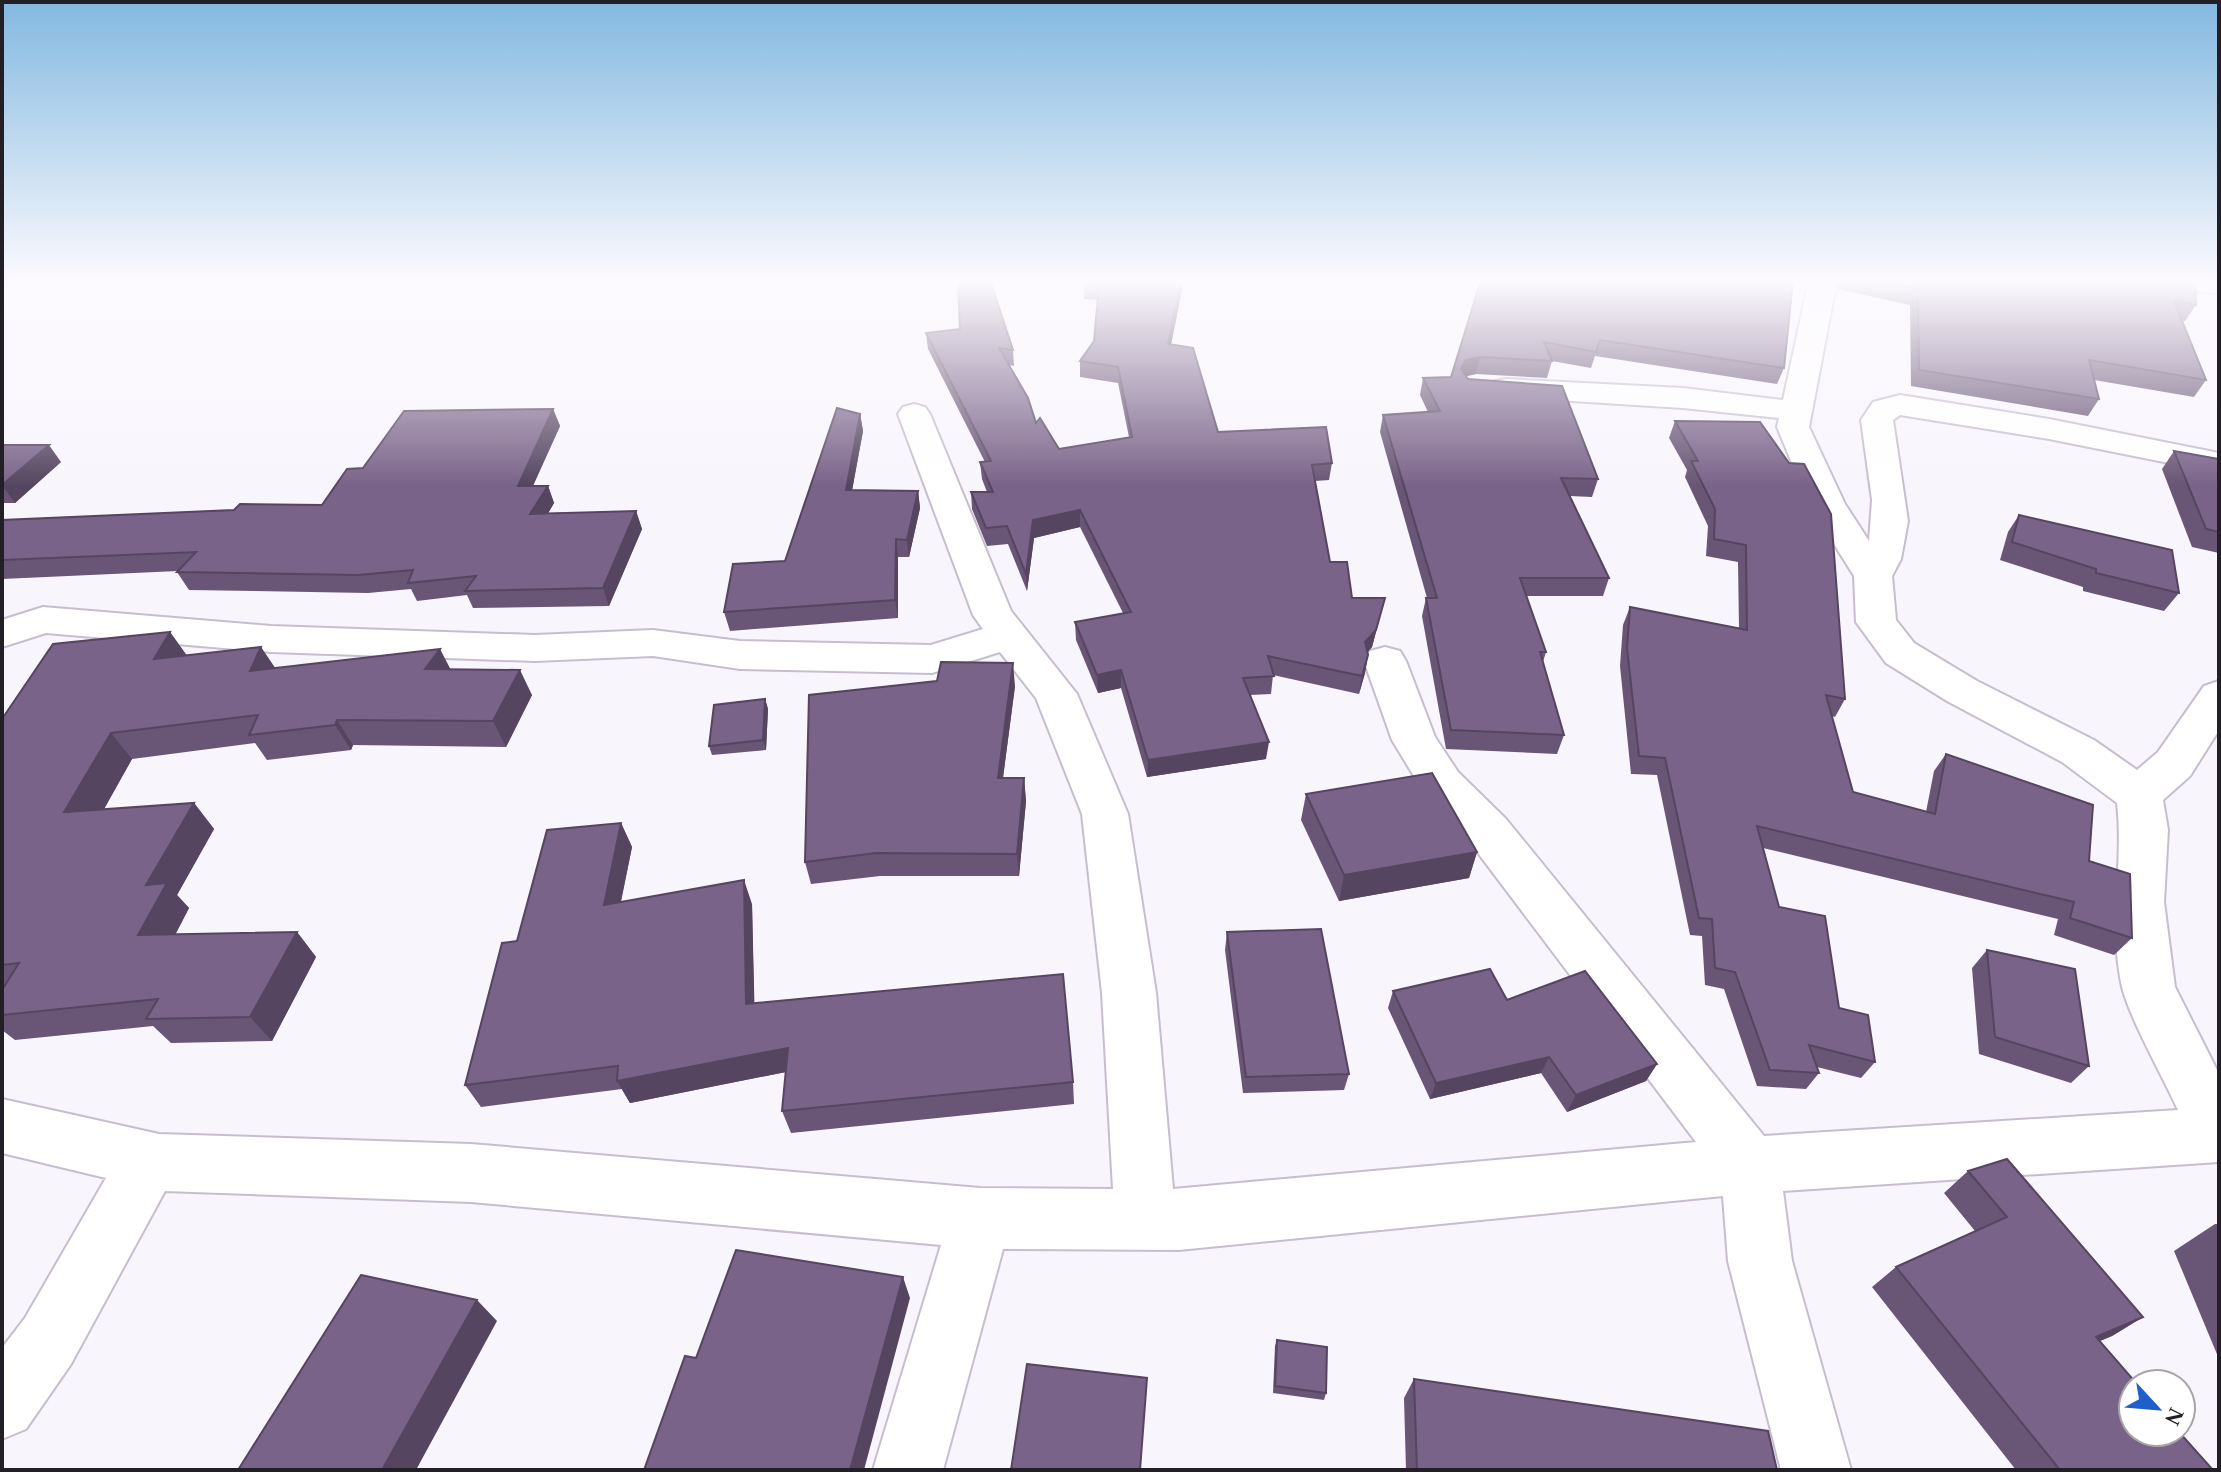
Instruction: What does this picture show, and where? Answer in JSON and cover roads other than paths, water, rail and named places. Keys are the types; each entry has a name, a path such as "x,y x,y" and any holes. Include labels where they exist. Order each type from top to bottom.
{"street":[{"path":"2,1126 150,1159 471,1173 980,1218 1145,1219 1195,1218 1750,1165 2219,1135 2149,988 2139,902 2144,830 2139,795 2078,751 1962,691 1900,653 1876,622 1873,576 1822,491 1793,427 1810,349"},
{"path":"1476,386 1683,398 1798,411"},
{"path":"1873,576 1884,560 1889,498 1877,420 1884,409 1900,405 2049,429 2219,463"},
{"path":"914,414 993,615 1056,694 1105,814 1129,993 1145,1219"},
{"path":"10,627 43,620 271,639 520,647 653,643 740,655 932,659 1009,635"},
{"path":"1385,661 1414,740 1442,784 1489,832 1750,1165 1760,1261 1816,1470"},
{"path":"2139,795 2174,764 2219,696"},
{"path":"2,1405 48,1341 150,1159"},
{"path":"908,1470 980,1218"}]}
